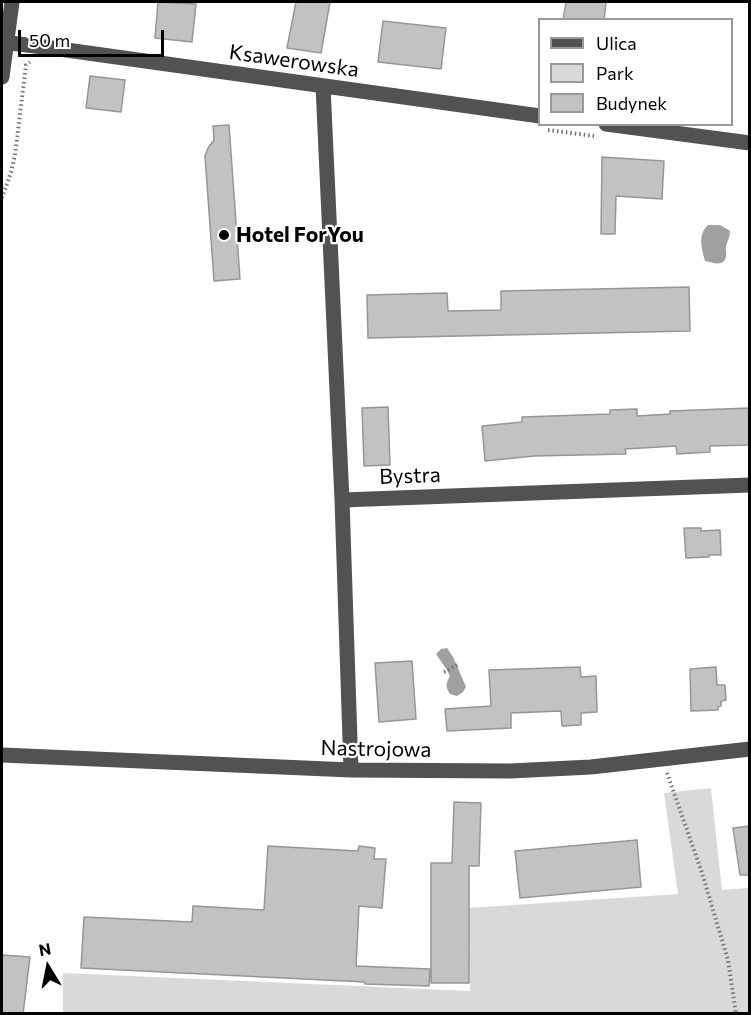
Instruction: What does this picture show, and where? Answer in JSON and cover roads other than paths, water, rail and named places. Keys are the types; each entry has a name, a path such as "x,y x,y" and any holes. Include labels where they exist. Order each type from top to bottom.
{"street":[{"path":"2,77 4,42 12,2"},
{"name":"Ksawerowska","path":"4,42 538,116"},
{"path":"323,86 342,500 351,770"},
{"path":"621,126 750,143"},
{"name":"Bystra","path":"342,500 750,485"},
{"name":"Nastrojowa","path":"2,754 351,770 510,771 591,767 750,749"}],"place":[{"name":"Hotel ForYou","path":"224,235"}]}
